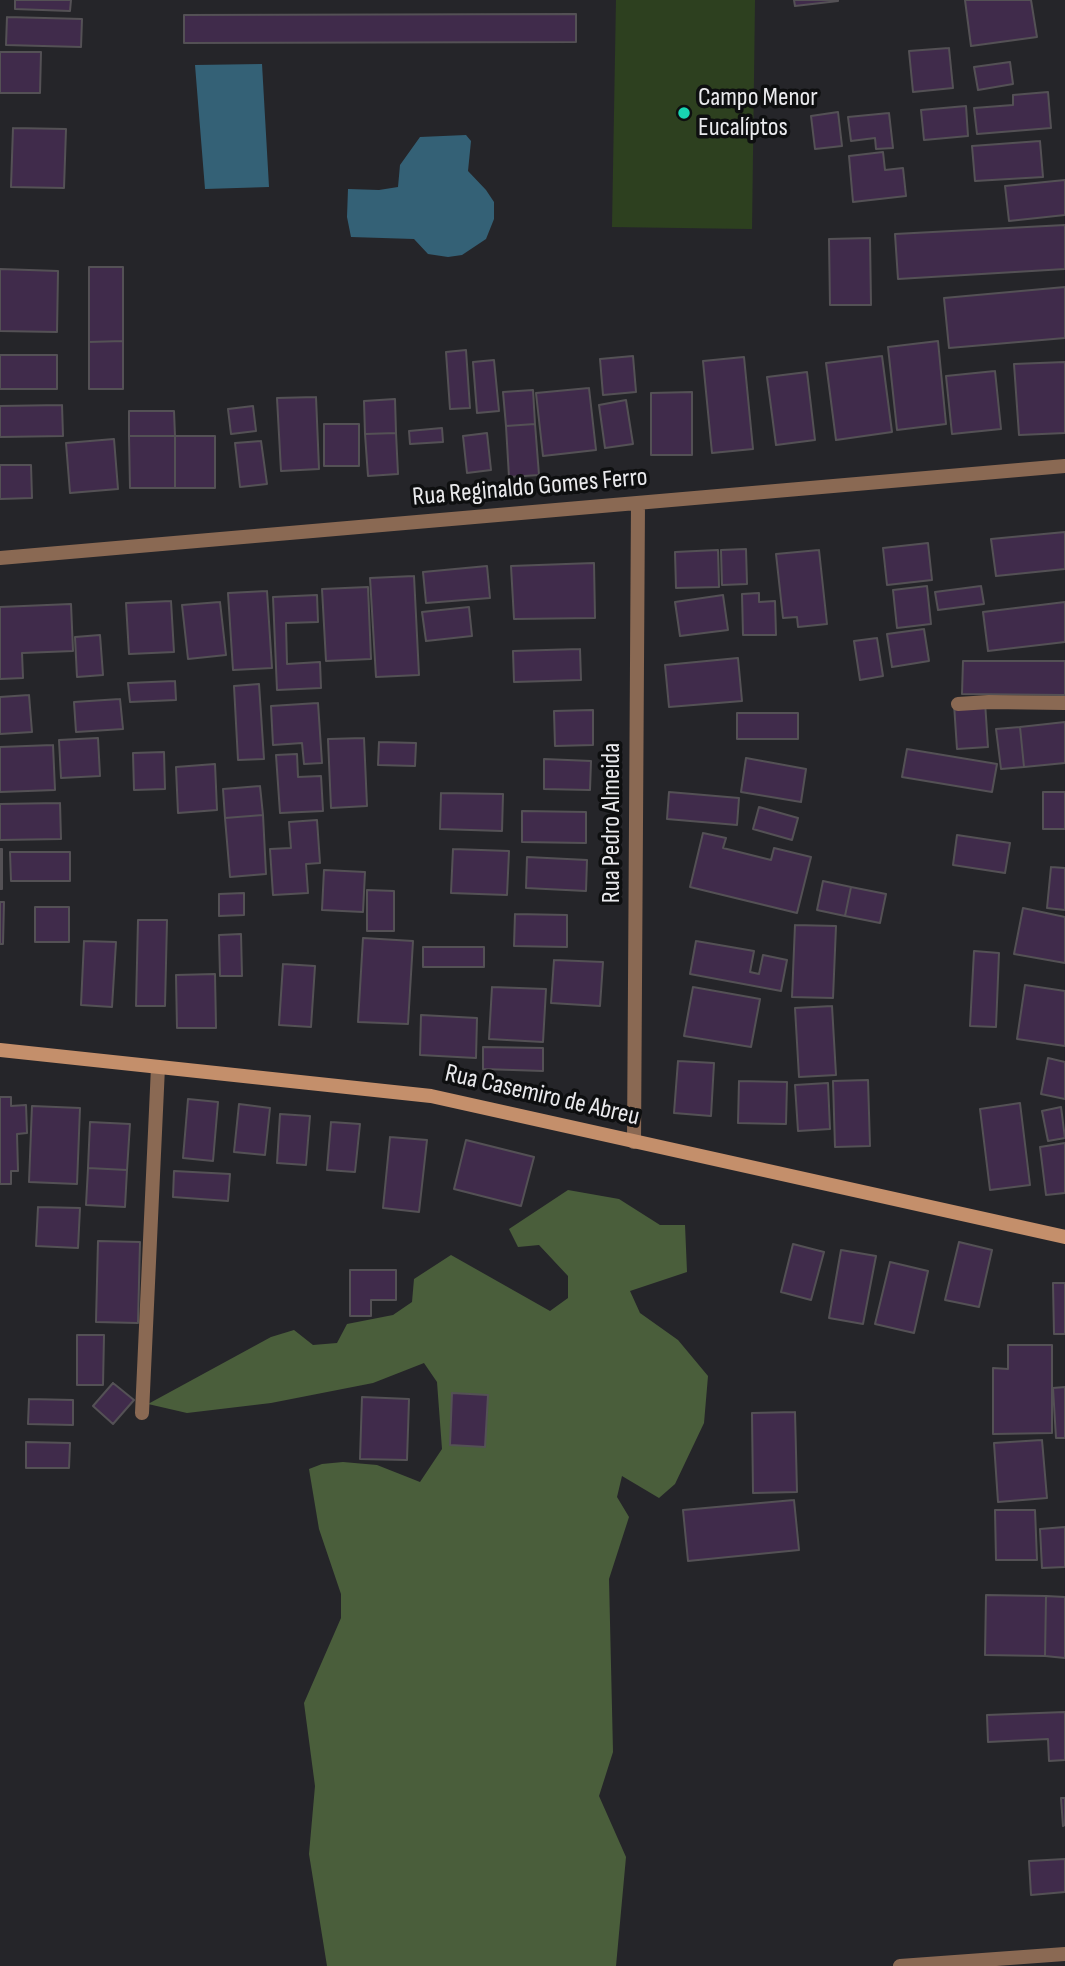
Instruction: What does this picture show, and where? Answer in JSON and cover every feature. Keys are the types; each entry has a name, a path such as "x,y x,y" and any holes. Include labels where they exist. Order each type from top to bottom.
{"street":[{"name":"Rua Reginaldo Gomes Ferro","path":"0,558 1065,466"},
{"name":"Rua Pedro Almeida","path":"634,1142 638,503"},
{"path":"958,704 1065,703"},
{"name":"Rua Casemiro de Abreu","path":"0,1050 431,1096 1065,1237"},
{"path":"142,1413 158,1067"},
{"path":"900,1966 1065,1954"}],"green space":[{"name":"Campo Menor Eucalíptos","path":"616,0 755,0 752,229 612,227"},
{"path":"568,1190 619,1199 660,1225 685,1225 687,1272 630,1291 640,1313 678,1340 708,1376 704,1423 675,1484 659,1498 622,1476 617,1497 629,1517 609,1579 613,1752 599,1796 626,1857 616,1966 327,1966 309,1854 315,1786 304,1703 341,1618 341,1594 319,1529 309,1469 322,1464 343,1462 377,1465 420,1482 442,1449 437,1382 424,1363 373,1383 271,1403 187,1413 148,1404 271,1337 294,1330 313,1345 337,1343 347,1324 393,1315 412,1302 414,1279 451,1255 550,1311 568,1298 568,1276 539,1245 518,1247 509,1229"}],"water":[{"path":"262,64 269,187 205,189 195,65"},
{"path":"466,135 471,141 468,171 494,202 494,219 486,239 462,255 448,257 428,254 414,239 351,237 347,217 348,189 379,190 398,187 400,165 420,137"}],"building":[{"path":"15,0 71,0 70,11 15,9"},
{"path":"794,0 838,0 838,1 795,6"},
{"path":"965,0 1031,0 1037,37 971,46"},
{"path":"576,14 576,42 184,43 184,15"},
{"path":"7,17 82,19 81,47 6,45"},
{"path":"949,48 953,88 913,92 909,51"},
{"path":"0,52 41,52 40,93 0,93"},
{"path":"1010,62 1013,84 978,90 974,67"},
{"path":"1048,92 1051,128 977,134 974,108 1013,105 1013,95"},
{"path":"966,106 968,136 924,140 921,110"},
{"path":"838,112 842,146 815,149 811,116"},
{"path":"889,113 893,148 876,149 875,138 851,141 848,117"},
{"path":"13,128 66,129 64,188 11,187"},
{"path":"1040,141 1043,177 975,181 972,146"},
{"path":"883,152 885,170 903,168 906,196 853,202 849,156"},
{"path":"1065,180 1065,215 1009,221 1005,186"},
{"path":"1065,225 1065,269 898,279 895,234"},
{"path":"870,238 871,305 830,305 829,239"},
{"path":"89,267 123,267 123,341 89,342"},
{"path":"0,269 58,271 57,332 0,331"},
{"path":"1065,287 1065,338 949,348 944,298"},
{"path":"123,341 123,389 89,389 89,342"},
{"path":"938,341 946,424 897,430 888,347"},
{"path":"466,350 470,408 450,409 446,352"},
{"path":"0,355 57,355 57,389 0,389"},
{"path":"633,356 636,392 603,395 600,359"},
{"path":"882,356 892,432 836,440 826,363"},
{"path":"744,357 753,449 712,453 703,361"},
{"path":"494,360 499,411 477,413 473,362"},
{"path":"1065,362 1065,433 1019,435 1014,364"},
{"path":"995,371 1001,429 952,434 946,376"},
{"path":"807,372 815,440 776,445 767,377"},
{"path":"589,388 596,450 543,456 536,393"},
{"path":"533,390 535,424 506,426 503,392"},
{"path":"692,392 692,455 651,455 651,393"},
{"path":"316,397 319,469 281,471 277,398"},
{"path":"395,399 396,433 365,434 364,401"},
{"path":"626,400 633,444 605,448 599,405"},
{"path":"62,405 63,436 0,437 0,406"},
{"path":"253,406 256,431 231,434 228,409"},
{"path":"129,411 174,411 175,436 129,436"},
{"path":"324,424 359,424 359,466 324,466"},
{"path":"535,424 539,475 509,477 506,426"},
{"path":"442,428 443,442 410,444 409,431"},
{"path":"396,433 398,474 368,476 365,434"},
{"path":"487,433 491,470 467,473 463,436"},
{"path":"129,436 175,436 175,488 130,488"},
{"path":"175,436 215,436 215,488 175,488"},
{"path":"114,439 118,489 70,493 66,443"},
{"path":"261,441 267,484 240,487 235,443"},
{"path":"0,465 31,465 32,498 0,499"},
{"path":"1065,532 1065,569 996,576 991,539"},
{"path":"928,543 932,580 887,585 883,548"},
{"path":"746,549 747,584 722,585 721,550"},
{"path":"718,550 719,587 676,588 675,552"},
{"path":"819,550 827,624 798,627 797,617 783,618 776,554"},
{"path":"594,563 595,618 514,619 511,566"},
{"path":"487,566 490,598 426,603 423,572"},
{"path":"414,576 419,675 376,677 370,578"},
{"path":"927,586 931,624 897,628 893,590"},
{"path":"981,586 984,604 938,610 935,592"},
{"path":"368,587 371,659 326,661 322,589"},
{"path":"267,591 272,668 233,670 228,593"},
{"path":"759,593 759,602 775,601 776,635 743,635 742,594"},
{"path":"317,595 318,622 286,623 287,664 320,662 321,688 277,690 273,597"},
{"path":"723,595 728,630 680,636 675,602"},
{"path":"171,601 174,652 129,654 126,603"},
{"path":"220,602 226,655 188,659 182,605"},
{"path":"1065,602 1065,642 988,651 983,612"},
{"path":"71,604 73,651 22,653 23,678 0,679 0,607"},
{"path":"469,607 472,636 426,641 422,612"},
{"path":"924,629 929,661 892,667 887,634"},
{"path":"100,635 103,675 77,677 75,637"},
{"path":"877,638 883,676 860,680 854,641"},
{"path":"580,649 581,680 514,682 513,651"},
{"path":"738,658 742,701 669,707 665,665"},
{"path":"963,661 1065,661 1065,695 962,694"},
{"path":"175,681 176,700 130,702 128,683"},
{"path":"259,684 264,759 238,760 234,686"},
{"path":"29,695 32,732 0,734 0,697"},
{"path":"120,699 123,729 76,732 74,702"},
{"path":"985,702 988,747 957,749 954,704"},
{"path":"318,703 322,763 304,764 302,743 273,745 271,706"},
{"path":"593,710 593,745 555,746 554,711"},
{"path":"737,713 798,713 798,739 737,739"},
{"path":"1065,722 1065,763 1024,767 1020,727"},
{"path":"1020,727 1024,767 1001,769 996,729"},
{"path":"98,738 100,776 61,778 59,740"},
{"path":"364,738 367,806 331,808 328,739"},
{"path":"379,742 416,743 415,766 378,765"},
{"path":"53,745 55,790 0,792 0,747"},
{"path":"907,749 997,764 992,792 902,777"},
{"path":"164,752 165,789 134,790 133,753"},
{"path":"297,754 298,777 321,776 323,811 280,813 276,755"},
{"path":"746,758 806,769 801,802 741,792"},
{"path":"544,759 591,761 590,790 544,789"},
{"path":"215,764 217,810 178,813 176,767"},
{"path":"260,786 263,815 225,818 223,789"},
{"path":"669,792 739,798 737,825 667,819"},
{"path":"1043,792 1065,792 1065,829 1043,829"},
{"path":"441,793 503,794 502,831 440,829"},
{"path":"60,803 61,839 0,840 0,804"},
{"path":"759,807 798,818 792,840 753,829"},
{"path":"522,811 586,812 586,843 522,842"},
{"path":"263,815 266,874 230,877 225,818"},
{"path":"317,820 320,863 306,864 308,893 273,895 270,849 291,848 289,822"},
{"path":"703,833 726,838 723,848 771,860 774,848 811,857 797,913 690,887"},
{"path":"957,835 1010,843 1005,873 953,865"},
{"path":"2,849 2,889 0,889"},
{"path":"453,849 509,851 507,895 451,893"},
{"path":"10,852 70,852 70,881 11,881"},
{"path":"527,857 587,860 586,891 526,888"},
{"path":"1051,867 1065,868 1065,910 1047,908"},
{"path":"324,870 365,872 363,912 322,910"},
{"path":"823,881 851,887 845,916 817,910"},
{"path":"851,887 886,894 880,923 845,916"},
{"path":"367,890 394,891 394,931 367,931"},
{"path":"244,893 244,915 219,916 219,894"},
{"path":"0,902 4,902 3,944 0,944"},
{"path":"35,907 69,907 69,942 35,942"},
{"path":"1023,908 1065,917 1065,963 1014,954"},
{"path":"515,914 567,915 567,947 514,946"},
{"path":"138,920 167,920 165,1006 136,1006"},
{"path":"795,925 836,926 833,998 792,997"},
{"path":"241,934 242,976 220,976 219,935"},
{"path":"363,938 413,941 408,1024 358,1022"},
{"path":"84,941 116,942 112,1007 81,1005"},
{"path":"696,941 754,951 750,972 759,974 763,955 787,960 781,991 690,974"},
{"path":"423,947 484,947 484,967 423,967"},
{"path":"974,951 999,953 996,1027 970,1026"},
{"path":"554,960 603,962 600,1006 551,1003"},
{"path":"283,964 315,966 311,1027 279,1025"},
{"path":"215,974 216,1028 177,1028 176,975"},
{"path":"1025,985 1065,991 1065,1046 1017,1039"},
{"path":"492,987 546,989 543,1042 489,1039"},
{"path":"693,987 760,999 751,1047 684,1036"},
{"path":"832,1006 836,1075 799,1077 795,1008"},
{"path":"421,1015 477,1018 476,1058 420,1055"},
{"path":"483,1047 543,1048 543,1071 483,1069"},
{"path":"1048,1058 1065,1062 1065,1099 1041,1094"},
{"path":"678,1061 714,1063 711,1116 674,1113"},
{"path":"868,1080 870,1146 835,1147 833,1081"},
{"path":"739,1081 787,1082 786,1124 738,1123"},
{"path":"828,1083 830,1129 798,1131 795,1085"},
{"path":"0,1097 11,1097 11,1106 26,1105 27,1133 17,1134 18,1171 11,1171 11,1184 0,1184"},
{"path":"188,1099 218,1102 213,1161 183,1158"},
{"path":"1020,1103 1030,1185 990,1190 980,1109"},
{"path":"239,1104 270,1108 265,1155 234,1152"},
{"path":"32,1106 80,1108 77,1184 29,1182"},
{"path":"1061,1107 1065,1138 1048,1141 1042,1111"},
{"path":"280,1114 310,1116 306,1165 277,1163"},
{"path":"90,1122 130,1124 127,1170 88,1168"},
{"path":"331,1122 360,1124 355,1172 327,1170"},
{"path":"390,1137 427,1140 419,1212 383,1208"},
{"path":"466,1140 534,1157 521,1206 454,1189"},
{"path":"1065,1143 1065,1193 1046,1195 1040,1147"},
{"path":"88,1168 127,1170 125,1207 86,1205"},
{"path":"174,1171 230,1174 228,1201 173,1197"},
{"path":"38,1207 80,1208 78,1248 36,1246"},
{"path":"98,1241 140,1242 138,1323 96,1322"},
{"path":"959,1242 992,1250 979,1307 945,1300"},
{"path":"793,1244 824,1252 811,1300 781,1292"},
{"path":"841,1250 876,1256 863,1324 829,1318"},
{"path":"890,1262 928,1271 914,1333 875,1324"},
{"path":"350,1270 396,1270 396,1300 371,1300 371,1316 350,1316"},
{"path":"1053,1283 1065,1283 1065,1334 1054,1334"},
{"path":"77,1335 104,1335 103,1385 77,1385"},
{"path":"1008,1345 1052,1345 1052,1433 993,1434 993,1368 1008,1369"},
{"path":"113,1383 134,1400 113,1424 93,1406"},
{"path":"1065,1387 1065,1438 1056,1438 1053,1388"},
{"path":"452,1393 488,1395 485,1447 450,1445"},
{"path":"362,1397 409,1399 407,1460 360,1459"},
{"path":"29,1399 73,1400 73,1425 28,1424"},
{"path":"795,1412 797,1492 753,1493 752,1413"},
{"path":"1042,1440 1047,1498 998,1502 994,1443"},
{"path":"26,1442 70,1443 69,1468 26,1468"},
{"path":"794,1500 799,1550 688,1561 683,1510"},
{"path":"995,1510 1035,1510 1037,1560 996,1560"},
{"path":"1065,1527 1065,1567 1042,1568 1040,1529"},
{"path":"986,1595 1046,1596 1045,1656 985,1655"},
{"path":"1046,1596 1065,1597 1065,1658 1045,1656"},
{"path":"1065,1712 1065,1760 1049,1761 1048,1739 988,1742 987,1715"},
{"path":"1061,1798 1065,1798 1063,1826"},
{"path":"1065,1859 1065,1892 1031,1895 1029,1861"}],"place":[{"name":"Campo Menor Eucalíptos","path":"684,113"}]}
